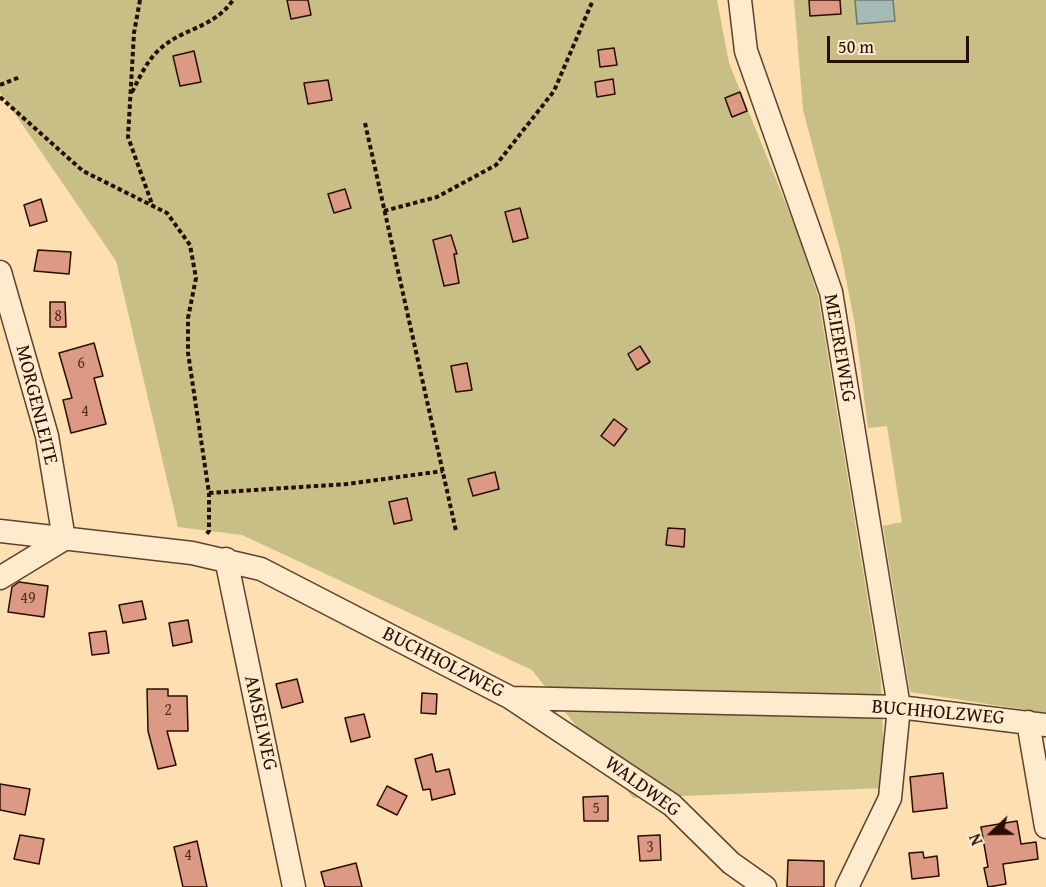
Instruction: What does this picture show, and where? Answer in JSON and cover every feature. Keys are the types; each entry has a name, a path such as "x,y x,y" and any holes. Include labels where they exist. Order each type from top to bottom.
{"street":[{"name":"MEIEREIWEG","path":"740,0 749,61 831,292 898,707 891,798 847,887"},
{"name":"MORGENLEITE","path":"0,272 47,436 64,539"},
{"name":"BUCHHOLZWEG","path":"0,531 192,553 226,559 261,569 511,698 898,707 1037,723"},
{"path":"0,578 64,539"},
{"name":"AMSELWEG","path":"226,559 294,887"},
{"name":"WALDWEG","path":"511,698 672,805 731,863 765,887"},
{"path":"1037,723 1046,827"}],"path":[{"path":"140,0 134,33 128,137 152,204"},
{"path":"130,95 149,60 161,47 207,25 226,10 232,0"},
{"path":"384,211 437,197 496,165 554,91 593,0"},
{"path":"0,85 20,77"},
{"path":"0,97 83,171 167,213 190,245 195,278 188,318 188,353 209,493 209,531 192,553"},
{"path":"365,123 456,531"},
{"path":"209,493 347,484 442,471"}],"shaded area":[{"path":"0,0 717,0 729,63 798,234 818,296 881,681 885,788 633,798 532,670 242,535 178,527 116,261 0,92"},
{"path":"794,0 855,0 857,24 895,21 893,0 1046,0 1046,713 910,692 883,526 902,522 887,426 868,428 855,325 841,253 803,110"}],"water":[{"path":"855,0 893,0 895,21 857,24"}],"building":[{"path":"287,0 308,0 311,15 291,19"},
{"path":"809,0 840,0 841,14 810,16"},
{"path":"614,48 617,65 600,67 598,50"},
{"path":"194,51 201,82 180,86 173,56"},
{"path":"613,79 615,94 597,97 595,82"},
{"path":"328,80 332,100 308,104 304,83"},
{"path":"740,92 747,111 732,117 725,98"},
{"path":"345,189 351,208 334,213 328,194"},
{"path":"41,199 47,221 30,226 24,205"},
{"path":"520,208 528,238 513,242 505,212"},
{"path":"451,235 457,254 454,254 459,283 444,286 433,240"},
{"path":"38,250 71,252 69,274 34,271"},
{"path":"50,302 65,302 66,327 50,327"},
{"path":"94,343 103,376 94,378 106,424 71,433 63,400 72,398 59,353"},
{"path":"640,346 650,362 637,370 628,354"},
{"path":"467,363 472,390 456,392 451,366"},
{"path":"614,419 627,429 614,446 601,436"},
{"path":"495,472 499,489 473,496 468,479"},
{"path":"407,498 412,520 394,524 389,502"},
{"path":"668,528 685,529 684,547 666,545"},
{"path":"19,582 48,586 44,617 8,612 12,587"},
{"path":"142,601 146,619 123,623 119,605"},
{"path":"188,620 192,642 173,646 169,623"},
{"path":"106,631 109,653 92,655 89,633"},
{"path":"297,679 303,702 282,708 276,684"},
{"path":"147,689 168,689 168,696 187,696 188,731 167,731 176,765 158,769 148,731"},
{"path":"422,693 437,694 436,714 421,713"},
{"path":"364,714 370,737 351,742 345,718"},
{"path":"432,754 436,772 449,769 455,794 432,800 430,789 423,790 415,759"},
{"path":"943,773 947,808 913,812 910,777"},
{"path":"0,784 30,789 25,815 0,810"},
{"path":"387,786 407,796 397,815 377,805"},
{"path":"608,796 608,821 584,821 583,797"},
{"path":"1017,821 1021,844 1036,842 1038,859 1003,864 1006,884 988,887 984,868 988,867 981,827"},
{"path":"20,835 44,839 39,864 14,859"},
{"path":"660,835 661,860 640,861 638,836"},
{"path":"197,841 207,887 183,887 174,847"},
{"path":"923,852 924,858 937,856 939,876 912,879 909,853"},
{"path":"788,860 824,861 824,887 787,887"},
{"path":"356,863 362,887 325,887 321,872"}]}
